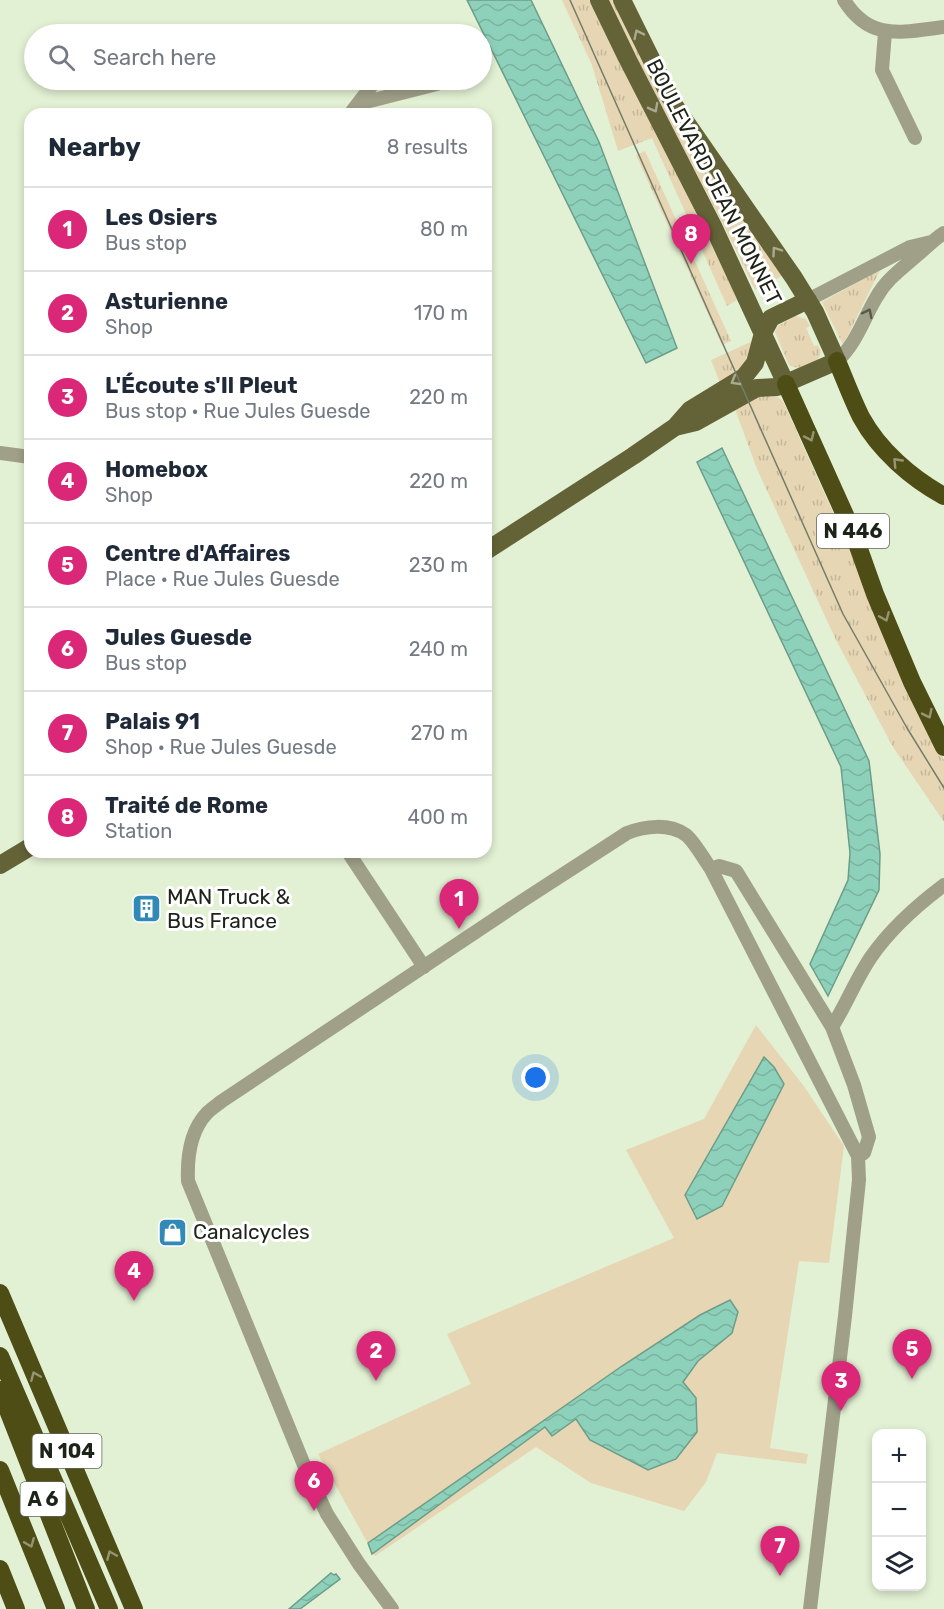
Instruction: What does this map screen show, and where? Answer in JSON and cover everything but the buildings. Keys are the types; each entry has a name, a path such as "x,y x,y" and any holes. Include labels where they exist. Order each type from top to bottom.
{"highway":[{"path":"837,362 862,417 874,435 908,472 927,487 944,496"},
{"name":"N 446","path":"786,384 854,535 875,594 912,682 944,747"},
{"name":"N 104","path":"0,1293 134,1609"},
{"path":"0,1356 109,1609"},
{"name":"A 6","path":"0,1390 86,1609"},
{"name":"A 6","path":"0,1470 56,1609"},
{"path":"0,1569 16,1609"}],"main road":[{"name":"BOULEVARD JEAN MONNET","path":"599,0 713,226 786,384"},
{"path":"622,0 674,105 808,300 837,362 777,387 757,388 696,422 675,427"},
{"path":"492,547 675,427 690,410 747,374 755,363 771,318 808,300"},
{"path":"0,865 24,851"}],"street":[{"path":"844,0 852,13 861,21 885,32 898,33 944,27"},
{"path":"885,32 882,70 915,138"},
{"path":"355,108 368,90"},
{"path":"357,108 417,90"},
{"path":"837,362 849,351 877,295 894,274 944,233"},
{"path":"808,300 910,247 931,242"},
{"path":"0,453 24,456"},
{"path":"392,1609 359,1564 327,1514 304,1465 197,1204 188,1181 187,1163 196,1130 206,1113 539,890 627,833 640,828 656,826 686,835 711,869 858,1156 859,1180 845,1316 810,1609"},
{"path":"352,858 424,967"},
{"path":"711,869 719,866 736,871 832,1027 854,1085 869,1137 864,1153 858,1156"},
{"path":"832,1027 848,1003 870,959 893,928 916,906 944,885"}],"green space":[{"path":"562,0 592,0 704,224 737,300 727,306 652,138 618,151 592,65"},
{"path":"606,0 614,0 784,275 755,290"},
{"path":"645,151 731,341 722,345 636,155"},
{"path":"880,270 843,345 822,302"},
{"path":"795,316 806,319 810,326 806,328 814,346 818,345 820,351 815,362 802,367 789,365 775,332 777,327"},
{"path":"755,340 745,368 720,383 711,360"},
{"path":"763,394 776,396 783,401 944,760 944,822 893,747 836,640 757,469 735,409"},
{"path":"756,1025 803,1085 844,1146 829,1263 799,1261 770,1448 808,1454 806,1464 717,1453 706,1482 684,1511 591,1483 536,1447 375,1556 318,1454 471,1384 447,1334 674,1238 626,1150 704,1119"}],"water":[{"path":"467,0 531,0 599,142 677,348 646,363 492,51 492,24 479,24"},
{"path":"722,448 869,761 880,854 879,890 828,996 810,964 848,880 850,853 841,767 697,462"},
{"path":"764,1057 774,1067 784,1084 722,1206 697,1219 685,1195"},
{"path":"730,1300 738,1312 732,1333 698,1361 683,1382 696,1398 697,1432 676,1459 648,1470 590,1440 576,1419 552,1436 545,1427 372,1554 368,1543 622,1366 700,1315"},
{"path":"331,1573 336,1574 340,1579 300,1609 289,1609"}],"tram line":[{"path":"570,0 843,614 907,728 944,788"}],"place":[{"name":"Traité de Rome","path":"691,264"},
{"name":"MAN Truck & Bus France","path":"146,909"},
{"name":"Les Osiers","path":"459,929"},
{"name":"Canalcycles","path":"172,1232"},
{"name":"Homebox","path":"134,1301"},
{"name":"Centre d'Affaires","path":"912,1379"},
{"name":"Asturienne","path":"376,1381"},
{"name":"L'Écoute s'Il Pleut","path":"841,1411"},
{"name":"Jules Guesde","path":"314,1511"},
{"name":"Palais 91","path":"780,1576"}]}
